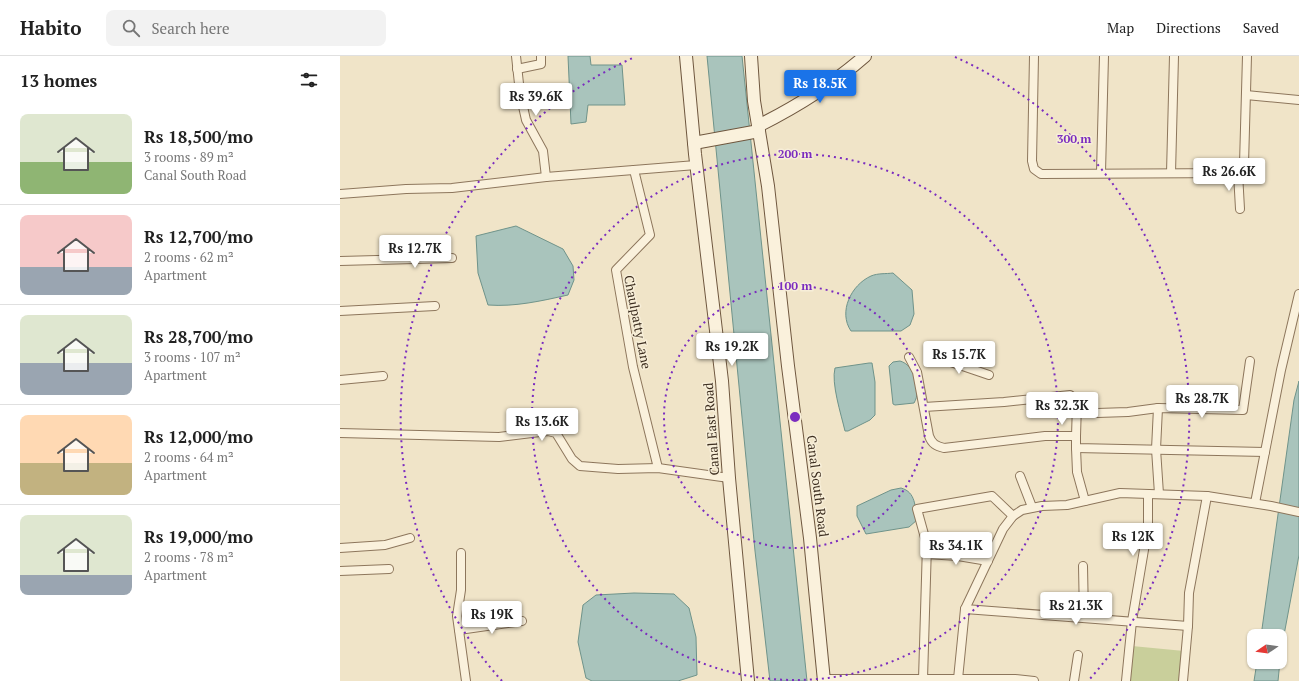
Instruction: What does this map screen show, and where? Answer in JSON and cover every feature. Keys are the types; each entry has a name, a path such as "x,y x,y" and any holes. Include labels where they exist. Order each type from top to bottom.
{"street":[{"path":"516,56 526,120 543,151 546,176"},
{"path":"517,69 541,64 541,56"},
{"name":"Canal East Road","path":"686,56 699,142 696,165 722,382 729,478 748,681"},
{"name":"Canal South Road","path":"751,56 757,130 768,186 788,366 810,538 824,680"},
{"path":"699,142 757,130 842,74 865,56"},
{"path":"1034,56 1032,160 1034,169 1041,174 1101,172 1238,173 1242,171 1244,164 1247,56"},
{"path":"1101,172 1104,56"},
{"path":"1171,173 1174,56"},
{"path":"1246,95 1299,100"},
{"path":"340,194 406,189 452,188 546,176 696,165"},
{"name":"Chaulpatty Lane","path":"634,170 650,235 616,270 633,367 658,468"},
{"path":"1238,173 1240,210"},
{"path":"340,261 452,258"},
{"path":"1255,503 1281,370 1299,294"},
{"path":"340,311 435,306"},
{"path":"909,356 918,372 929,436 932,442 937,446 944,448 1045,436 1076,436"},
{"path":"936,356 989,375"},
{"path":"1097,413 1128,412 1158,408 1243,410 1250,361"},
{"path":"340,380 383,376"},
{"path":"924,407 1004,402 1070,395 1075,399 1077,404 1077,472 1085,501"},
{"path":"1158,408 1156,449 1159,494"},
{"path":"340,433 499,437 548,431 556,433 572,459 580,466 618,469 658,468 729,478"},
{"path":"1076,448 1265,452"},
{"path":"1020,476 1032,507"},
{"path":"958,679 965,608 1003,529 1013,516 1022,510 1032,507 1067,505 1120,493 1207,496 1255,503 1299,512"},
{"path":"1126,681 1132,621 1148,526 1148,494"},
{"path":"919,680 927,545 917,509 992,496 1013,516"},
{"path":"1183,681 1188,626 1189,593 1207,496"},
{"path":"340,548 385,545 410,538"},
{"path":"461,553 461,590 457,616 466,681"},
{"path":"926,554 958,556 988,561"},
{"path":"1083,566 1084,617"},
{"path":"340,571 389,569"},
{"path":"965,608 1188,626"},
{"path":"459,630 522,621"},
{"path":"1074,681 1078,655"},
{"path":"824,680 958,679 1034,681"}],"green space":[{"path":"1132,646 1184,651 1183,681 1130,681"}],"water":[{"path":"568,56 590,56 591,65 622,65 625,105 588,105 586,122 571,124"},
{"path":"707,56 742,56 807,681 770,681 755,551"},
{"path":"516,226 563,249 573,266 574,280 568,295 518,304 488,305 478,273 476,236"},
{"path":"893,273 912,290 914,314 910,325 901,331 851,331 847,324 846,308 852,292 864,280 871,276"},
{"path":"900,361 910,367 916,379 917,392 914,403 895,405 893,404 889,366 893,362"},
{"path":"872,363 875,382 875,415 870,420 848,431 845,431 835,390 835,368"},
{"path":"1299,381 1299,555 1285,629 1262,629 1294,400"},
{"path":"901,488 906,490 912,496 917,520 909,527 866,534 857,516 857,506 891,490"},
{"path":"634,593 674,594 689,608 696,637 697,675 678,681 592,681 586,678 578,642 583,605 596,595"},
{"path":"1256,669 1279,669 1278,681 1254,681"}]}
